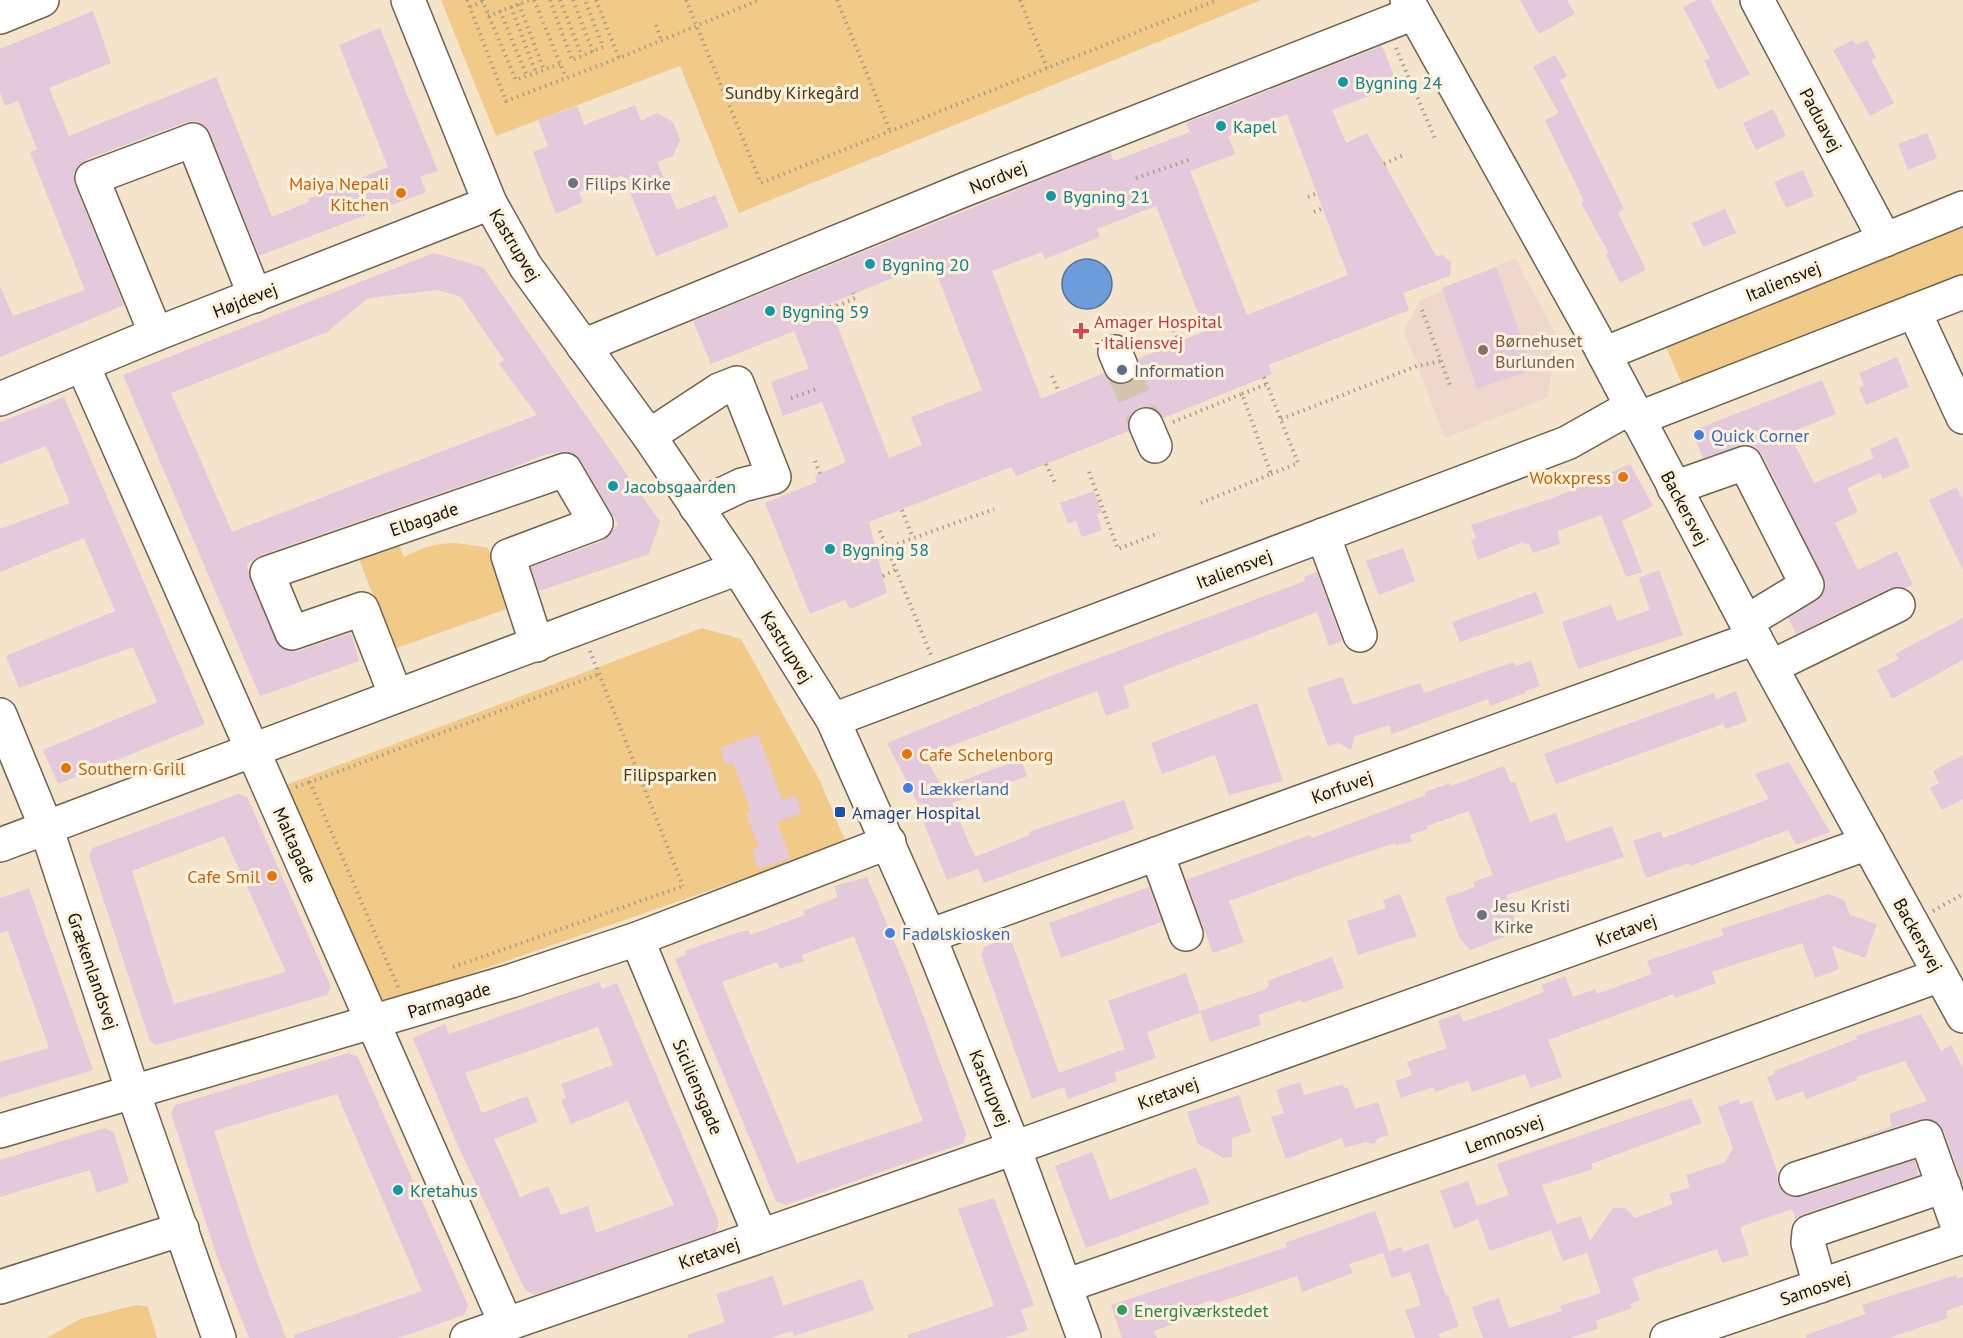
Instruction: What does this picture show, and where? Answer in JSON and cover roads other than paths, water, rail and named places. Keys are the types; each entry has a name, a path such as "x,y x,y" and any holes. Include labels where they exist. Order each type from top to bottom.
{"street":[{"path":"0,17 42,0"},
{"name":"Kastrupvej","path":"408,0 490,203 526,267 649,436 738,568 833,720 929,936 1014,1148 1084,1338"},
{"name":"Paduavej","path":"1756,0 1885,240"},
{"name":"Nordvej","path":"583,346 1402,13"},
{"name":"Backersvej","path":"1402,13 1604,354 1770,667 1963,1017"},
{"path":"156,334 92,178 193,140 255,296"},
{"name":"Højdevej","path":"0,399 156,334 490,203"},
{"name":"Italiensvej","path":"1604,354 1963,208"},
{"name":"Italiensvej","path":"833,720 1567,443 1634,413 1963,292"},
{"path":"1914,311 1963,417"},
{"name":"Maltagade","path":"83,366 506,1324"},
{"path":"649,436 719,390 737,383 774,477 742,485 696,507"},
{"name":"Korfuvej","path":"929,936 1157,854 1751,630 1807,585 1745,463 1674,488"},
{"name":"Elbagade","path":"396,696 362,609 292,633 267,573 565,470 596,523 508,556 537,645"},
{"path":"1323,535 1360,635"},
{"path":"0,845 738,568"},
{"path":"1770,667 1898,605"},
{"name":"Grækenlandsvej","path":"0,715 46,827 133,1092 219,1338"},
{"name":"Parmagade","path":"0,1131 372,1023 637,939 889,842"},
{"name":"Kretavej","path":"466,1338 1014,1148 1868,843"},
{"path":"1157,854 1186,934"},
{"name":"Siciliensgade","path":"637,939 760,1236"},
{"name":"Lemnosvej","path":"1065,1286 1478,1143 1940,975"},
{"path":"1796,1179 1926,1137 1963,1237"},
{"path":"1820,1286 1808,1243 1809,1232 1944,1186"},
{"path":"0,1287 182,1229"},
{"name":"Samosvej","path":"1667,1338 1963,1237"}],"water":[{"path":"1082,259 1092,259 1105,266 1112,279 1112,289 1105,302 1092,309 1082,309 1073,305 1066,298 1062,289 1062,279 1066,270 1073,263"}],"tunnel":[{"path":"1121,366 1146,425"}],"place":[{"name":"Bygning 24","path":"1343,82"},
{"name":"Kapel","path":"1221,126"},
{"name":"Filips Kirke","path":"573,183"},
{"name":"Maiya Nepali Kitchen","path":"401,193"},
{"name":"Bygning 21","path":"1051,196"},
{"name":"Bygning 20","path":"870,264"},
{"name":"Bygning 59","path":"770,311"},
{"name":"Amager Hospital - Italiensvej","path":"1081,331"},
{"name":"Børnehuset Burlunden","path":"1483,350"},
{"name":"Information","path":"1122,370"},
{"name":"Quick Corner","path":"1699,435"},
{"name":"Wokxpress","path":"1623,477"},
{"name":"Jacobsgaarden","path":"613,486"},
{"name":"Bygning 58","path":"830,549"},
{"name":"Cafe Schelenborg","path":"907,754"},
{"name":"Southern Grill","path":"66,768"},
{"name":"Lækkerland","path":"908,788"},
{"name":"Amager Hospital","path":"840,812"},
{"name":"Cafe Smil","path":"272,876"},
{"name":"Jesu Kristi Kirke","path":"1482,915"},
{"name":"Fadølskiosken","path":"890,933"},
{"name":"Kretahus","path":"398,1190"},
{"name":"Energiværkstedet","path":"1122,1310"}],"park label":[{"name":"Sundby Kirkegård","path":"792,92"},
{"name":"Filipsparken","path":"670,774"}]}
